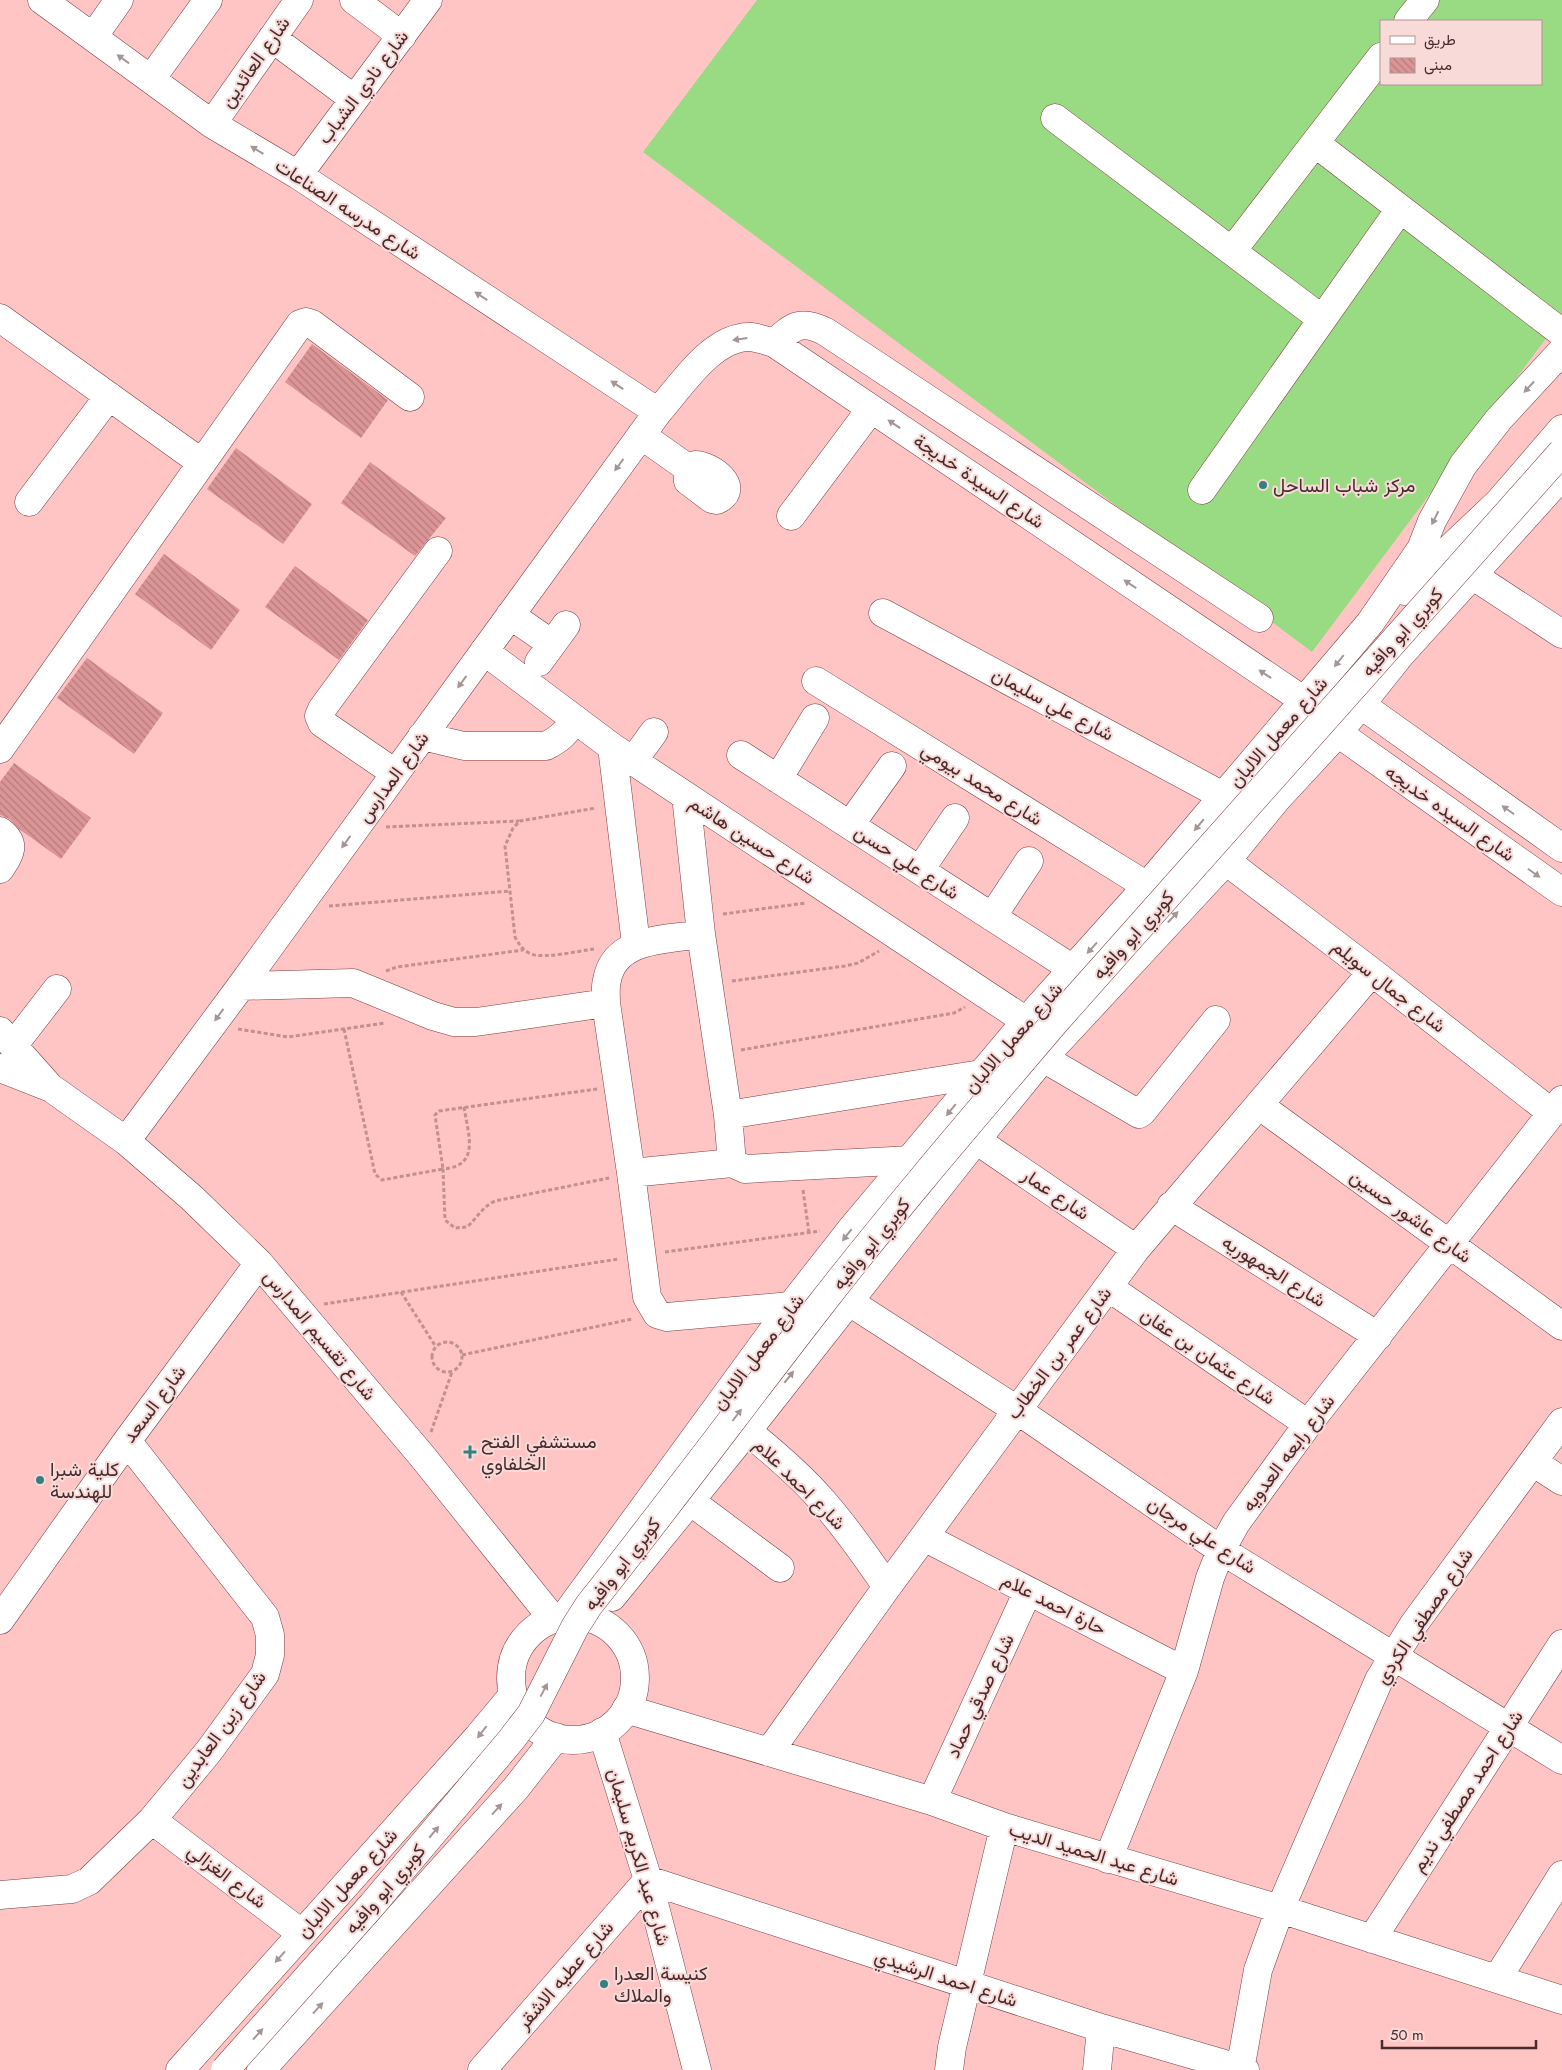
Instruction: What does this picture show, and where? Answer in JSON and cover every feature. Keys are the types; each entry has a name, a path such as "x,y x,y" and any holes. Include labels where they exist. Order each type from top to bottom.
{"street":[{"name":"شارع مدرسه الصناعات","path":"42,0 212,124 298,175 658,412"},
{"path":"93,37 119,0"},
{"path":"152,80 208,0"},
{"name":"شارع العائدين","path":"212,124 298,0"},
{"path":"354,0 402,36"},
{"name":"شارع نادي الشباب","path":"298,175 428,0"},
{"path":"1409,20 1424,0"},
{"path":"272,38 354,99"},
{"path":"1232,251 1380,58"},
{"path":"1055,118 1322,319"},
{"path":"1315,143 1562,333"},
{"path":"1202,490 1400,209"},
{"path":"0,318 202,463"},
{"path":"0,749 300,324 306,322 312,324 410,397"},
{"path":"774,343 788,331 801,324 814,326 826,332 1259,618"},
{"name":"شارع السيدة خديجة","path":"658,412 709,354 732,340 752,337 774,343 1306,702"},
{"name":"شارع معمل الالبان","path":"559,1618 791,1306 853,1227 1026,1021 1147,886 1223,796 1243,776 1370,623 1421,550 1432,521 1463,465 1499,419 1562,351"},
{"path":"29,502 109,396"},
{"path":"791,516 871,409"},
{"name":"شارع المدارس","path":"126,1141 658,412"},
{"name":"كوبري ابو وافيه","path":"1370,623 1500,502 1562,429"},
{"path":"641,435 689,468"},
{"name":"كوبري ابو وافيه","path":"225,2070 372,1905 511,1740 531,1714 575,1627 589,1605 819,1307 984,1106 1055,1022 1562,452"},
{"path":"1490,555 1562,470"},
{"name":"شارع معمل الالبان","path":"594,1620 747,1431 848,1301 1043,1058 1226,861 1276,800 1338,733 1401,654 1562,476"},
{"path":"395,773 322,723 319,716 322,709 438,551"},
{"path":"1472,574 1562,634"},
{"name":"شارع علي سليمان","path":"883,613 1223,796"},
{"path":"510,615 552,643"},
{"name":"شارع حسين هاشم","path":"484,651 623,754 1026,1021"},
{"name":"شارع محمد بيومي","path":"816,681 1147,886"},
{"name":"شارع السيده خديجه","path":"1360,704 1562,848"},
{"path":"778,779 815,718"},
{"path":"422,736 464,746 546,746 563,735 575,719"},
{"path":"636,944 619,805 623,754 654,732"},
{"name":"شارع السيده خديجه","path":"1338,733 1562,892"},
{"name":"شارع علي حسن","path":"741,754 1073,969"},
{"path":"850,825 892,766"},
{"path":"1243,776 1276,800"},
{"path":"686,796 700,926 728,1116 732,1163"},
{"path":"920,870 955,818"},
{"path":"0,831 8,837 10,844 7,858 0,869"},
{"path":"992,917 1029,861"},
{"name":"شارع جمال سويلم","path":"1226,861 1372,972 1557,1107"},
{"path":"700,926 636,944 620,953 612,964 606,980 606,1003 647,1297 657,1314 667,1317 791,1306"},
{"name":"شارع عمر بن الخطاب","path":"769,1752 887,1587 1136,1249 1171,1206 1260,1106 1372,972"},
{"path":"240,986 353,983 433,1016 454,1022 476,1022 606,1003"},
{"path":"3,1042 57,989"},
{"path":"1043,1058 1139,1114 1216,1020"},
{"name":"شارع تقسيم المدارس","path":"3,1042 51,1088 126,1141 192,1198 259,1263 559,1618"},
{"path":"728,1116 981,1074"},
{"name":"شارع عاشور حسين","path":"1260,1106 1562,1326"},
{"name":"شارع رابعه العدويه","path":"1108,1859 1184,1671 1210,1578 1221,1550 1236,1523 1308,1424 1557,1107"},
{"name":"شارع عمار","path":"976,1140 1136,1249"},
{"path":"631,1173 732,1163 745,1169 910,1160"},
{"name":"شارع الجمهوريه","path":"1171,1206 1378,1336"},
{"name":"شارع السعد","path":"0,1620 126,1441 259,1263"},
{"name":"شارع عثمان بن عفان","path":"1108,1287 1308,1424"},
{"name":"شارع علي مرجان","path":"848,1301 1017,1410 1221,1550 1509,1725 1562,1760"},
{"name":"شارع مصطفي الكردي","path":"1242,2069 1258,1970 1280,1909 1366,1706 1393,1656 1414,1624 1534,1463 1562,1422"},
{"name":"شارع احمد علام","path":"747,1431 780,1458 820,1498 855,1540 887,1587"},
{"name":"شارع زين العابدين","path":"0,1895 72,1889 89,1881 152,1820 209,1751 265,1674 270,1655 270,1635 265,1616 126,1441"},
{"path":"1534,1463 1562,1481"},
{"path":"690,1501 780,1568"},
{"name":"حارة احمد علام","path":"924,1537 1184,1671"},
{"name":"شارع صدقي حماد","path":"932,1801 1028,1591"},
{"path":"579,1616 594,1620 612,1630 626,1647 634,1667 634,1688 626,1709 616,1722 602,1732 584,1739 556,1738 539,1730 524,1716 514,1695 512,1671 518,1649 533,1631 559,1618 579,1616"},
{"name":"شارع احمد مصطفي نديم","path":"1372,1939 1562,1644"},
{"name":"شارع معمل الالبان","path":"180,2070 514,1695"},
{"name":"شارع عبد الحميد الديب","path":"626,1709 932,1801 1004,1827 1108,1859 1280,1909 1562,2000"},
{"name":"شارع عبد الكريم سليمان","path":"602,1732 648,1880 697,2070"},
{"path":"262,2070 516,1788 556,1738"},
{"name":"شارع الغزالي","path":"152,1820 301,1933"},
{"path":"949,2070 952,2046 966,1984 1004,1827"},
{"path":"1497,1979 1562,1875"},
{"name":"شارع احمد الرشيدي","path":"648,1880 1101,2028 1242,2069"},
{"name":"شارع عطيه الاشقر","path":"482,2070 648,1880"},
{"path":"1097,2070 1101,2028"}],"path":[{"path":"356,828 520,821 619,805"},
{"path":"520,821 513,828 505,846 515,936 524,950"},
{"path":"297,909 510,891"},
{"path":"700,926 842,899"},
{"path":"709,984 858,963 902,938"},
{"path":"353,983 397,967 524,950 539,955 597,949"},
{"path":"718,1054 954,1013 987,994"},
{"path":"212,1025 288,1037 394,1022"},
{"path":"344,1029 374,1174 382,1180 456,1168 466,1158 470,1145 464,1107"},
{"path":"618,1086 439,1111 435,1115 443,1169 444,1220 455,1228 467,1228 481,1211 495,1201 631,1173"},
{"path":"800,1165 809,1233"},
{"path":"298,1308 642,1256 853,1227"},
{"path":"401,1292 436,1347"},
{"path":"462,1355 657,1314"},
{"path":"422,1456 452,1371 461,1361 462,1355 459,1348 454,1344 441,1343 432,1353 434,1366 446,1372 452,1371"}],"green space":[{"name":"مركز شباب الساحل","path":"757,0 1562,0 1562,317 1312,652 643,152"}],"building":[{"path":"312,344 388,400 361,438 285,382"},
{"path":"236,448 312,504 283,544 207,489"},
{"path":"370,462 446,518 415,556 341,503"},
{"path":"164,554 240,610 211,650 135,594"},
{"path":"295,566 368,620 339,660 265,607"},
{"path":"87,658 163,713 134,754 57,698"},
{"path":"14,763 91,818 61,859 19,829 10,819 0,815 0,782"}],"place":[{"name":"مركز شباب الساحل","path":"1263,485"},
{"name":"مستشفي الفتح الخلفاوي","path":"470,1452"},
{"name":"كلية شبرا للهندسة","path":"40,1480"},
{"name":"كنيسة العدرا والملاك","path":"604,1984"}]}
